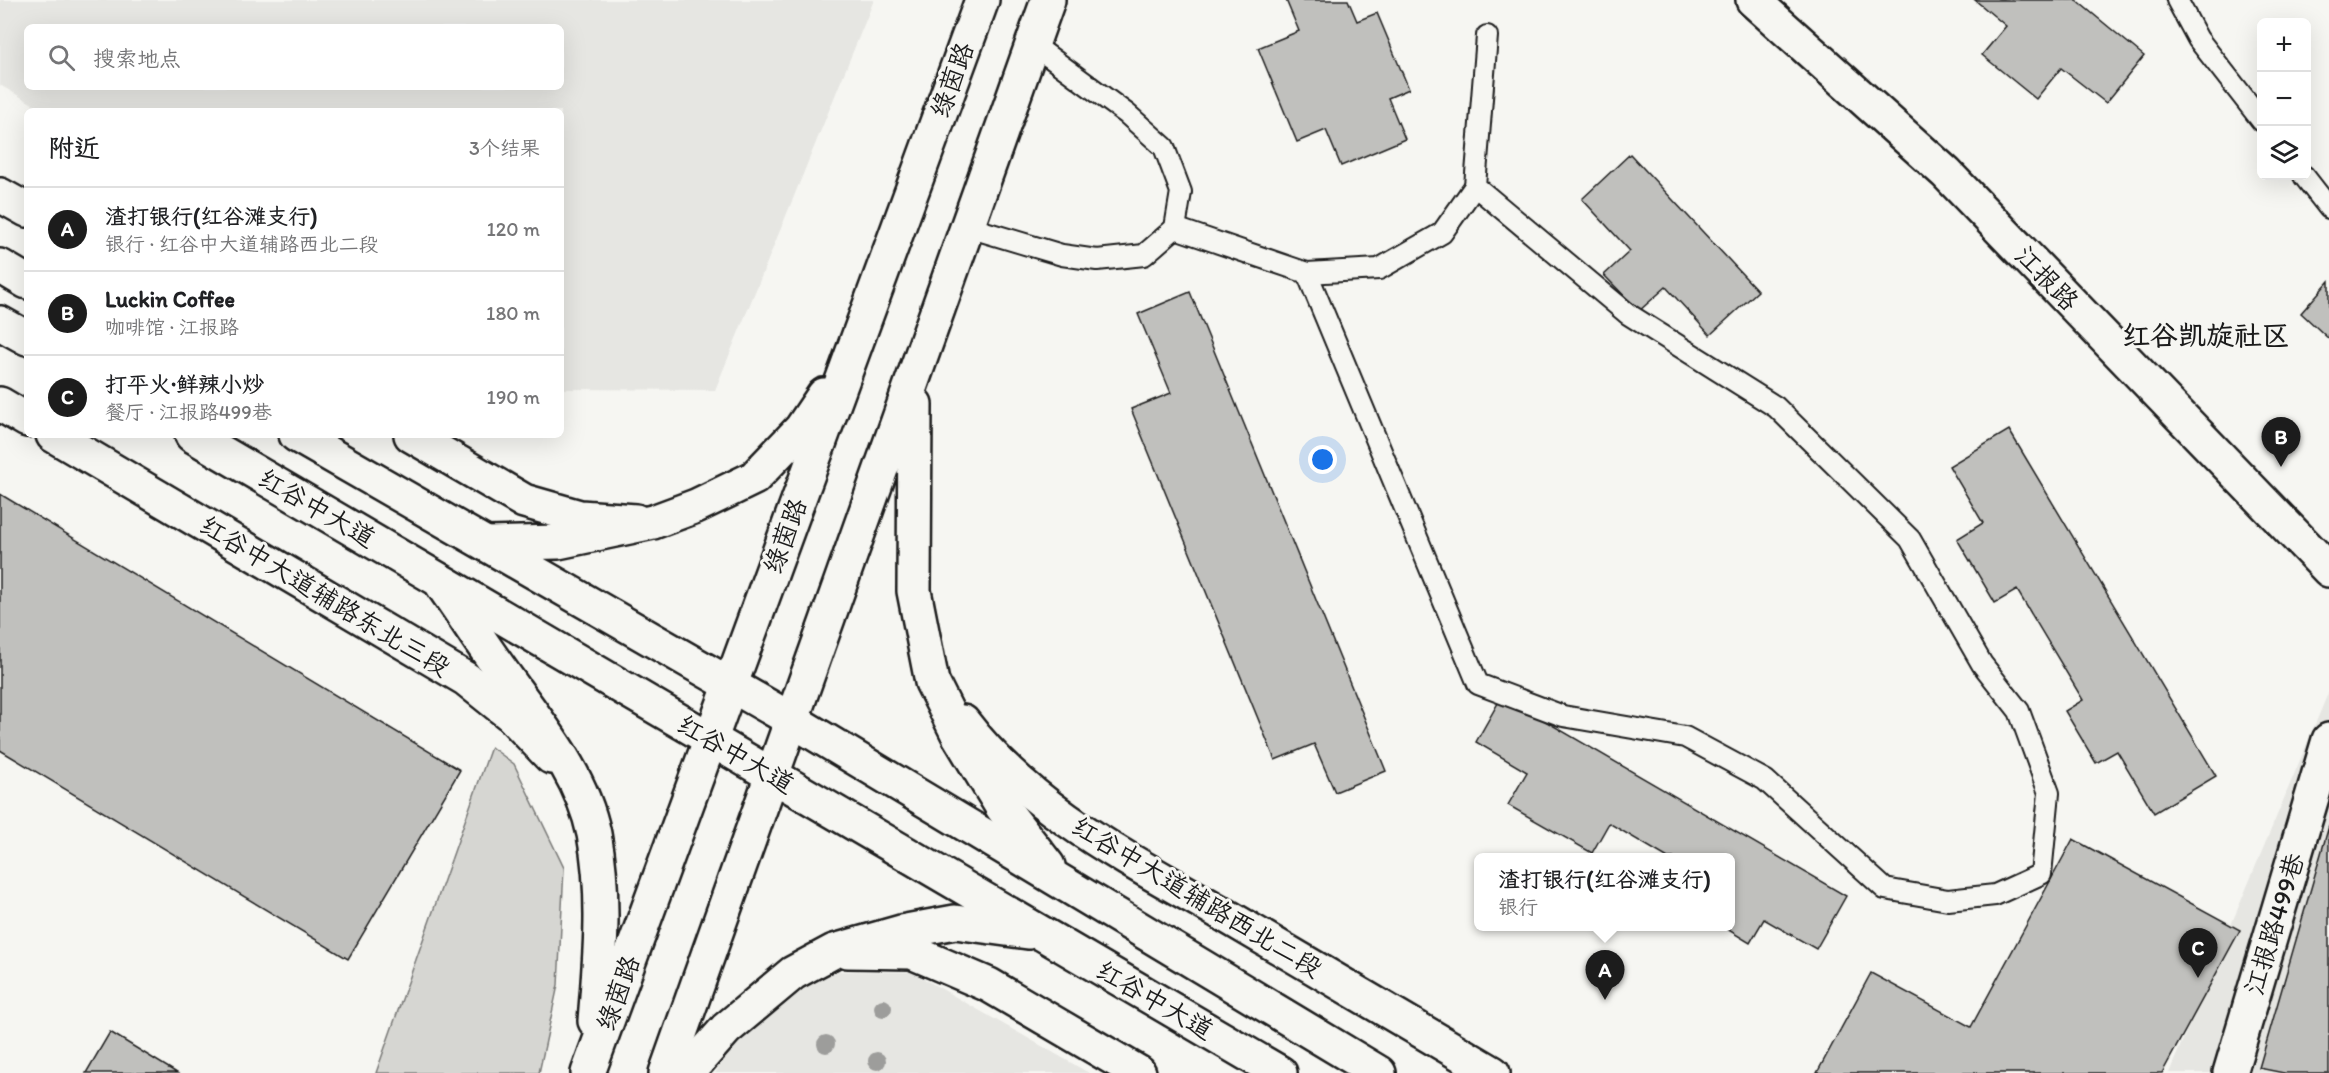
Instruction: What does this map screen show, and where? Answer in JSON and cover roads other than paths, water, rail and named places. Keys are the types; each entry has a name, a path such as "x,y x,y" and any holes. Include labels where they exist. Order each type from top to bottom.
{"main road":[{"name":"绿茵路","path":"589,1071 982,0"},
{"path":"666,1073 774,776 1048,0"},
{"name":"江报路","path":"1753,0 1946,173 2329,570"},
{"path":"0,195 24,208"},
{"path":"0,266 24,280"},
{"path":"0,322 24,336"},
{"path":"487,544 558,542 653,522 696,506 754,478 801,429 852,354"},
{"path":"915,378 914,591 932,682 959,736 1002,807 1061,881"},
{"path":"0,404 24,418"},
{"name":"红谷中大道辅路东北三段","path":"58,438 466,679 511,715 576,785"},
{"name":"红谷中大道","path":"197,438 1280,1073"},
{"name":"红谷中大道","path":"301,438 731,684 1379,1073"},
{"path":"416,438 524,501 580,517 653,522"},
{"path":"439,579 560,752 576,785 594,833 601,895 600,968 589,1071"},
{"name":"红谷中大道辅路西北二段","path":"932,682 985,751 1037,800 1115,851 1493,1073"},
{"name":"江报路499巷","path":"2230,1073 2329,740"},
{"path":"687,1073 726,1029 793,973 834,951 901,932 955,922 1043,934"},
{"path":"834,951 912,952 989,985 1139,1073"}],"lane":[{"path":"2176,0 2198,39 2257,115"},
{"path":"1175,228 1306,273 1379,269 1442,233 1475,186 1487,36"},
{"path":"968,227 1062,255 1096,260 1144,255 1175,228 1180,192 1164,147 1126,114 1032,44"},
{"path":"2307,180 2329,207"},
{"path":"1306,273 1478,684 1563,716 1685,737 1765,780 1885,889 1948,900 1995,895 2042,874 2049,793 2019,711 1982,664 1910,539 1776,407 1628,314 1475,186"}],"place":[{"name":"Luckin Coffee","path":"2281,467"},
{"name":"打平火·鲜辣小炒","path":"2198,978"},
{"name":"渣打银行(红谷滩支行)","path":"1605,1000"}],"district":[{"name":"红谷凯旋社区","path":"2206,335"}]}
